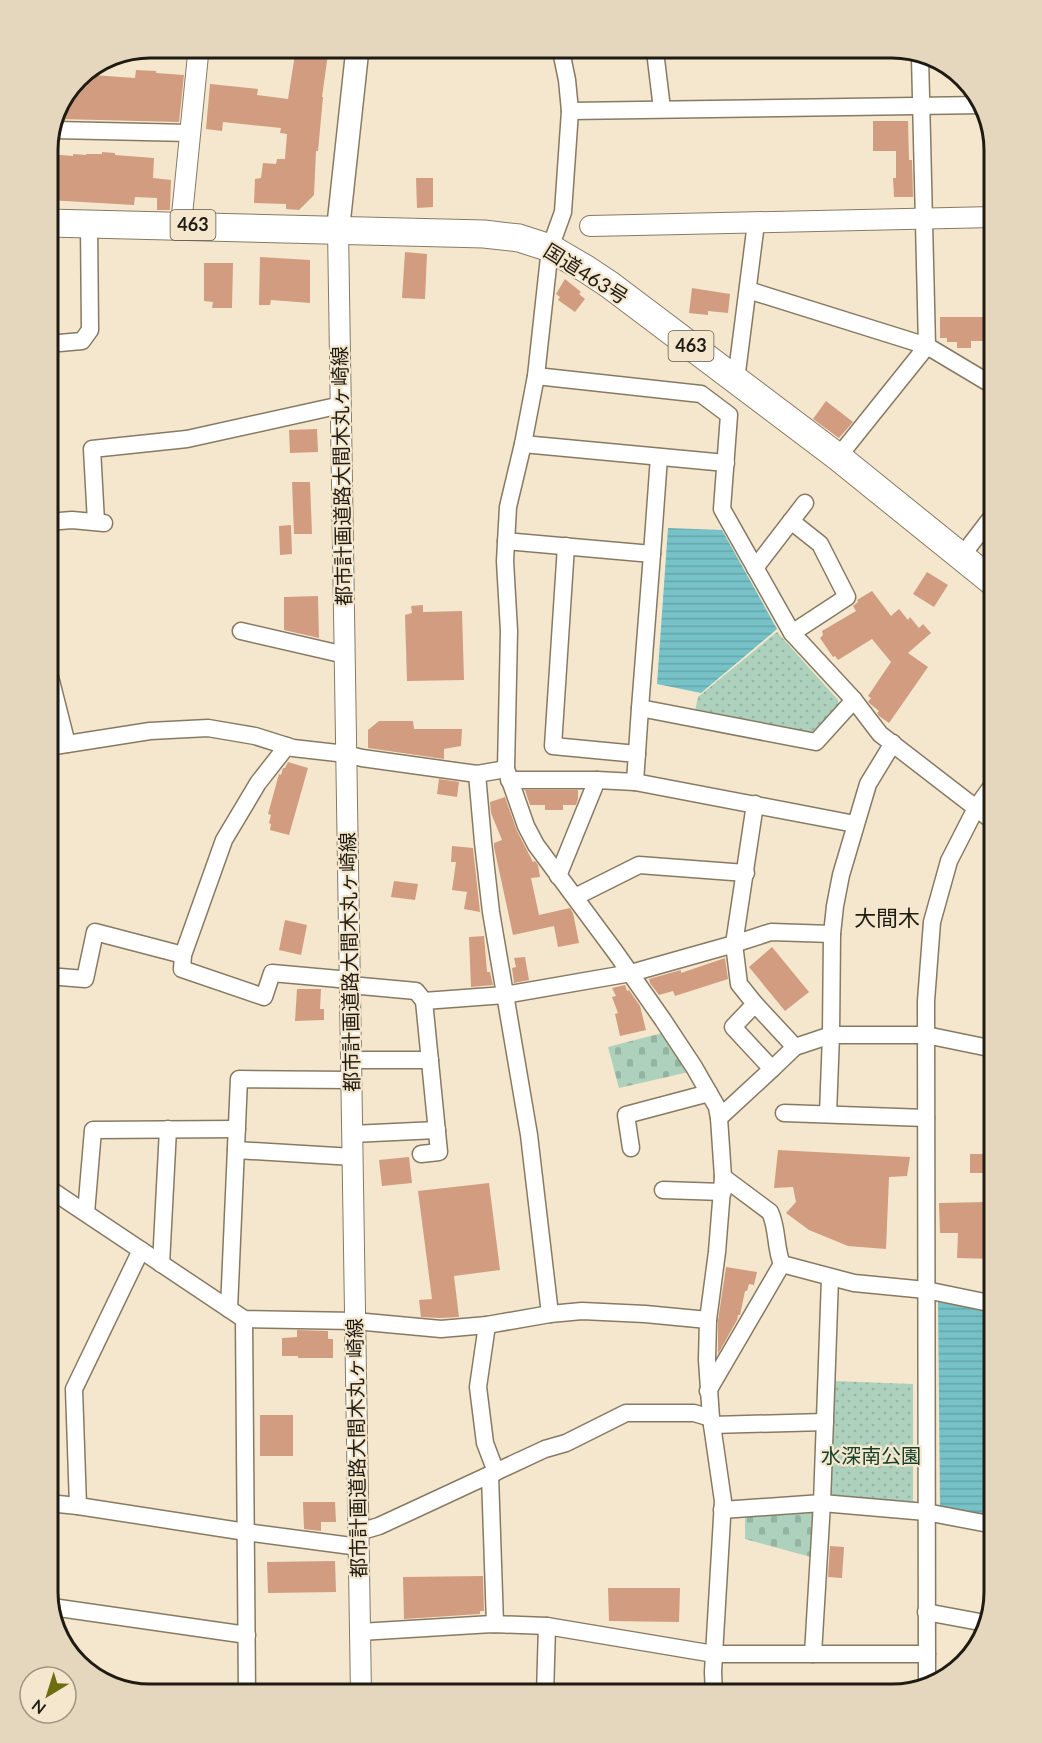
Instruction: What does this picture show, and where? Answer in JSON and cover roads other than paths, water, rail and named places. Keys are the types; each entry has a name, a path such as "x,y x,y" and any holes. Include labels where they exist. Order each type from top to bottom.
{"highway":[{"name":"国道463号","path":"59,223 484,234 519,238 550,248 610,285 838,457 984,575"}],"main road":[{"path":"339,229 356,58"}],"street":[{"path":"181,225 198,58"},
{"path":"563,59 570,111 563,212 550,248 537,376 508,507 505,561 509,631 507,774 531,836 541,853 630,973 679,1044 717,1107 723,1184 708,1320 708,1391 723,1501 714,1684"},
{"path":"656,59 662,110"},
{"path":"838,457 927,346 920,63"},
{"path":"570,111 971,105"},
{"path":"61,130 190,133"},
{"path":"590,226 984,217"},
{"path":"736,380 756,223"},
{"path":"59,343 82,341 90,330 89,224"},
{"name":"都市計画道路大間木丸ヶ崎線","path":"339,229 361,1684"},
{"path":"748,290 927,346 984,380"},
{"path":"537,376 701,394 729,415 722,509 792,633 854,700 880,734 984,814"},
{"path":"59,521 101,523 92,449 187,439 341,405"},
{"path":"523,444 726,463"},
{"path":"635,782 659,457"},
{"path":"755,568 805,503"},
{"path":"791,521 820,544 847,597 792,633"},
{"path":"961,557 984,527"},
{"path":"506,541 652,554"},
{"path":"566,546 552,746 637,754"},
{"path":"242,632 345,655"},
{"path":"640,708 816,742 854,700"},
{"path":"59,709 68,744"},
{"path":"59,745 150,730 222,729 287,746 477,774 635,782 855,824"},
{"path":"828,1114 832,934 840,875 868,784 892,743"},
{"path":"287,746 258,783 224,840 183,956 182,969 264,997 272,973 416,991 424,1000 439,1152 421,1154"},
{"path":"477,774 491,912 530,1135 550,1314"},
{"path":"558,876 597,780"},
{"path":"927,1677 926,1001 932,922 949,861 984,797"},
{"path":"755,804 734,944 739,984 795,1047"},
{"path":"575,897 639,865 746,873"},
{"path":"58,977 85,979 94,932 183,956"},
{"path":"424,1000 505,995 630,973 771,932 832,934"},
{"path":"755,1004 733,1027 772,1069"},
{"path":"719,1118 795,1047 831,1035 926,1035 984,1048"},
{"path":"351,1060 430,1060"},
{"path":"229,1309 239,1079 352,1080"},
{"path":"631,1148 626,1115 709,1093"},
{"path":"784,1113 926,1118"},
{"path":"161,1263 168,1129"},
{"path":"86,1214 93,1130 237,1129"},
{"path":"352,1134 437,1130"},
{"path":"236,1150 353,1157"},
{"path":"663,1190 723,1184 770,1212 774,1220 779,1258 782,1264 830,1278 867,1285 926,1290 984,1302"},
{"path":"58,1195 244,1319 356,1321 441,1329 487,1325 582,1311 708,1320"},
{"path":"78,1506 74,1389 141,1250"},
{"path":"708,1391 782,1264"},
{"path":"813,1654 822,1503 830,1278"},
{"path":"244,1319 247,1684"},
{"path":"487,1325 478,1387 484,1443 493,1474 495,1624"},
{"path":"58,1504 246,1532 359,1540 388,1522 545,1449 566,1443 626,1413 694,1413 712,1422 825,1422"},
{"path":"722,1510 822,1503 926,1512 984,1523"},
{"path":"60,1608 247,1635"},
{"path":"926,1612 978,1622"},
{"path":"360,1632 495,1624 547,1626 714,1654 927,1654"},
{"path":"545,1684 547,1626"}],"water":[{"path":"668,528 722,530 777,629 701,693 657,684"},
{"path":"938,1301 984,1309 984,1514 940,1506"}],"district":[{"name":"大間木","path":"887,918"}],"park label":[{"name":"水深南公園","path":"871,1456"}]}
